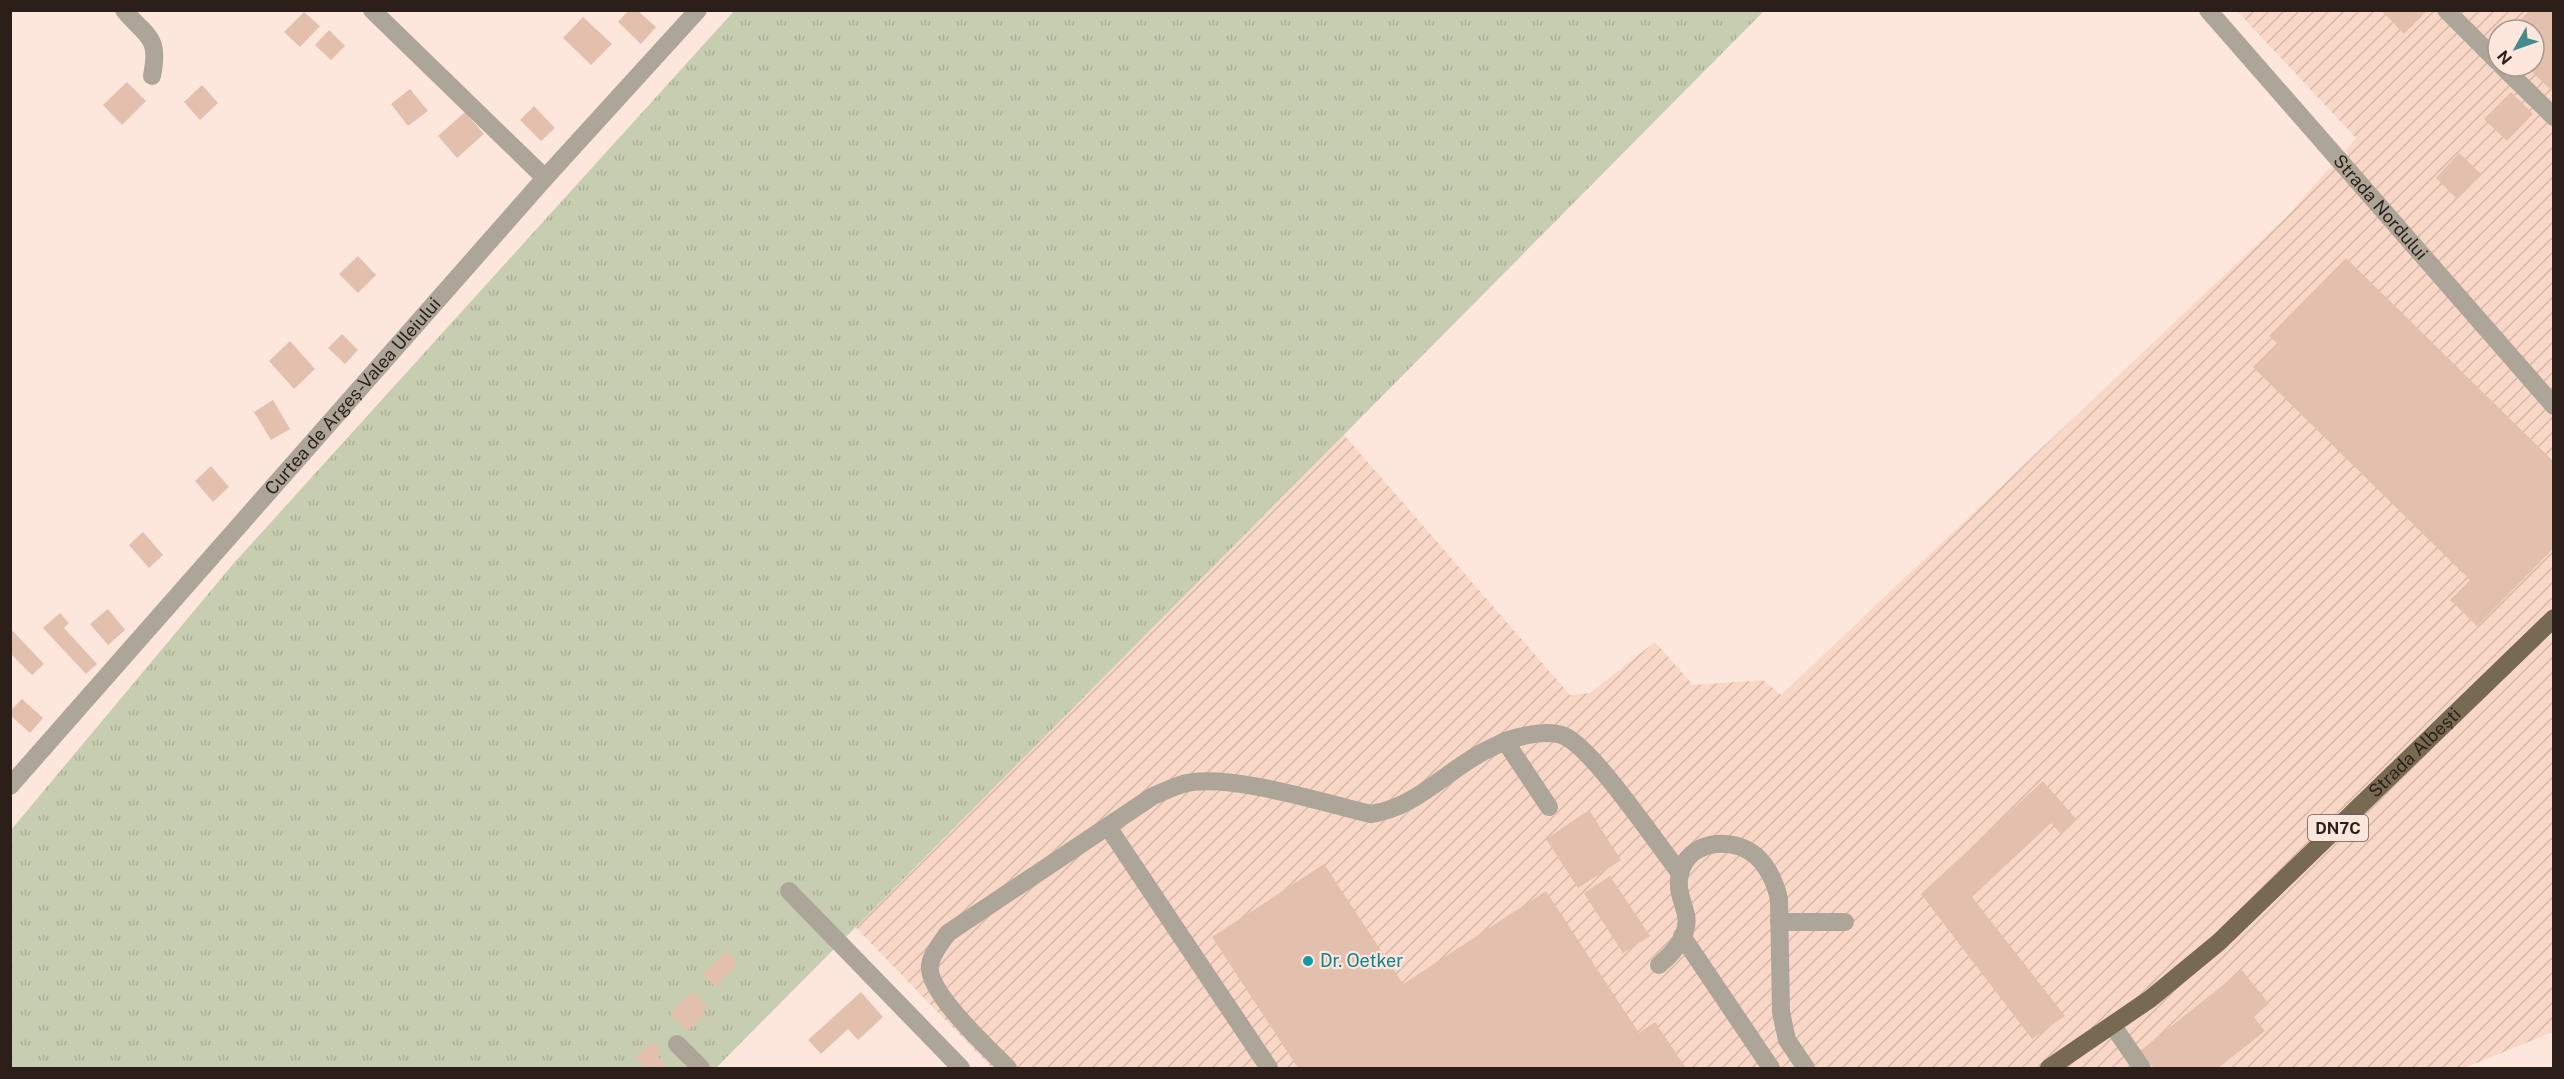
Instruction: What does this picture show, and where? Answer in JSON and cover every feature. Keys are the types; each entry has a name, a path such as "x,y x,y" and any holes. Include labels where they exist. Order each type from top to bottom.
{"main road":[{"name":"Strada Albești","path":"2113,1026 2183,973 2254,910 2552,621"},
{"name":"DN7C","path":"2049,1068 2113,1026"}],"street":[{"path":"124,10 151,37 156,56 152,76"},
{"path":"372,10 545,178"},
{"name":"Curtea de Argeș-Valea Uleiului","path":"10,786 545,178 698,10"},
{"name":"Strada Nordului","path":"2208,10 2553,406"},
{"path":"2446,10 2486,50"},
{"path":"2514,78 2553,117"},
{"path":"1008,1068 954,1013 943,996 929,968 934,952 948,933 1153,796 1185,784 1217,781 1248,785 1371,814 1402,807 1477,755 1505,741 1528,734 1564,735 1581,747 1604,773 1680,873"},
{"path":"1505,741 1549,807"},
{"path":"1108,827 1269,1068"},
{"path":"1659,965 1674,953 1687,919 1679,885 1680,873 1686,861 1701,849 1716,843 1734,843 1752,853 1764,863 1776,884 1781,1012 1787,1040 1806,1068"},
{"path":"789,891 961,1068"},
{"path":"1779,922 1845,922"},
{"path":"1682,936 1771,1068"},
{"path":"2113,1026 2142,1068"},
{"path":"677,1044 701,1068"}],"shaded area":[{"path":"2237,11 2553,11 2553,1032 2464,1068 992,1068 802,872 1272,352 1570,695 1590,693 1655,642 1693,685 1763,680 1781,695 2289,214 2356,138"}],"green space":[{"path":"734,11 1764,11 716,1068 11,1068 11,830 234,563"}],"building":[{"path":"629,10 637,10 656,27 641,44 618,22"},
{"path":"2381,10 2428,10 2404,34"},
{"path":"2530,10 2554,10 2554,93 2538,78 2546,78 2546,18 2522,18"},
{"path":"304,12 320,26 300,47 284,32"},
{"path":"583,17 612,44 591,65 563,38"},
{"path":"329,30 345,46 331,60 315,45"},
{"path":"127,82 146,101 122,125 103,105"},
{"path":"202,85 218,103 200,120 184,102"},
{"path":"410,89 428,111 408,126 391,104"},
{"path":"2511,92 2533,114 2507,141 2484,119"},
{"path":"534,106 555,128 541,141 520,120"},
{"path":"465,112 484,134 457,158 438,136"},
{"path":"2459,153 2481,174 2457,199 2436,178"},
{"path":"358,256 376,275 358,293 339,274"},
{"path":"2346,258 2554,462 2554,548 2477,626 2450,600 2470,580 2253,367 2277,343 2269,336"},
{"path":"342,334 358,350 345,364 328,348"},
{"path":"290,341 315,369 294,389 269,361"},
{"path":"273,400 290,429 271,440 254,412"},
{"path":"211,466 229,487 213,502 195,481"},
{"path":"143,532 163,555 149,568 129,545"},
{"path":"108,609 125,630 108,645 90,624"},
{"path":"60,613 69,623 64,628 97,664 86,674 43,628"},
{"path":"10,628 44,664 32,675 10,653"},
{"path":"22,699 43,718 30,733 10,715 10,711"},
{"path":"2043,781 2076,819 2061,834 2051,823 1972,897 2065,1016 2032,1039 1921,894"},
{"path":"1589,810 1621,860 1578,888 1546,839"},
{"name":"Dr. Oetker","path":"1324,864 1403,984 1546,891 1639,1033 1655,1022 1686,1068 1298,1068 1212,937"},
{"path":"1610,876 1650,936 1623,953 1584,893"},
{"path":"726,951 738,963 715,987 703,974"},
{"path":"2242,970 2269,1004 2253,1016 2265,1031 2218,1068 2154,1068 2140,1051"},
{"path":"692,991 708,1007 702,1012 705,1014 687,1031 670,1013"},
{"path":"861,992 883,1017 858,1040 848,1029 821,1054 808,1040"},
{"path":"651,1041 662,1051 657,1056 666,1064 661,1068 646,1068 635,1058"}],"place":[{"name":"Dr. Oetker","path":"1308,961"}]}
